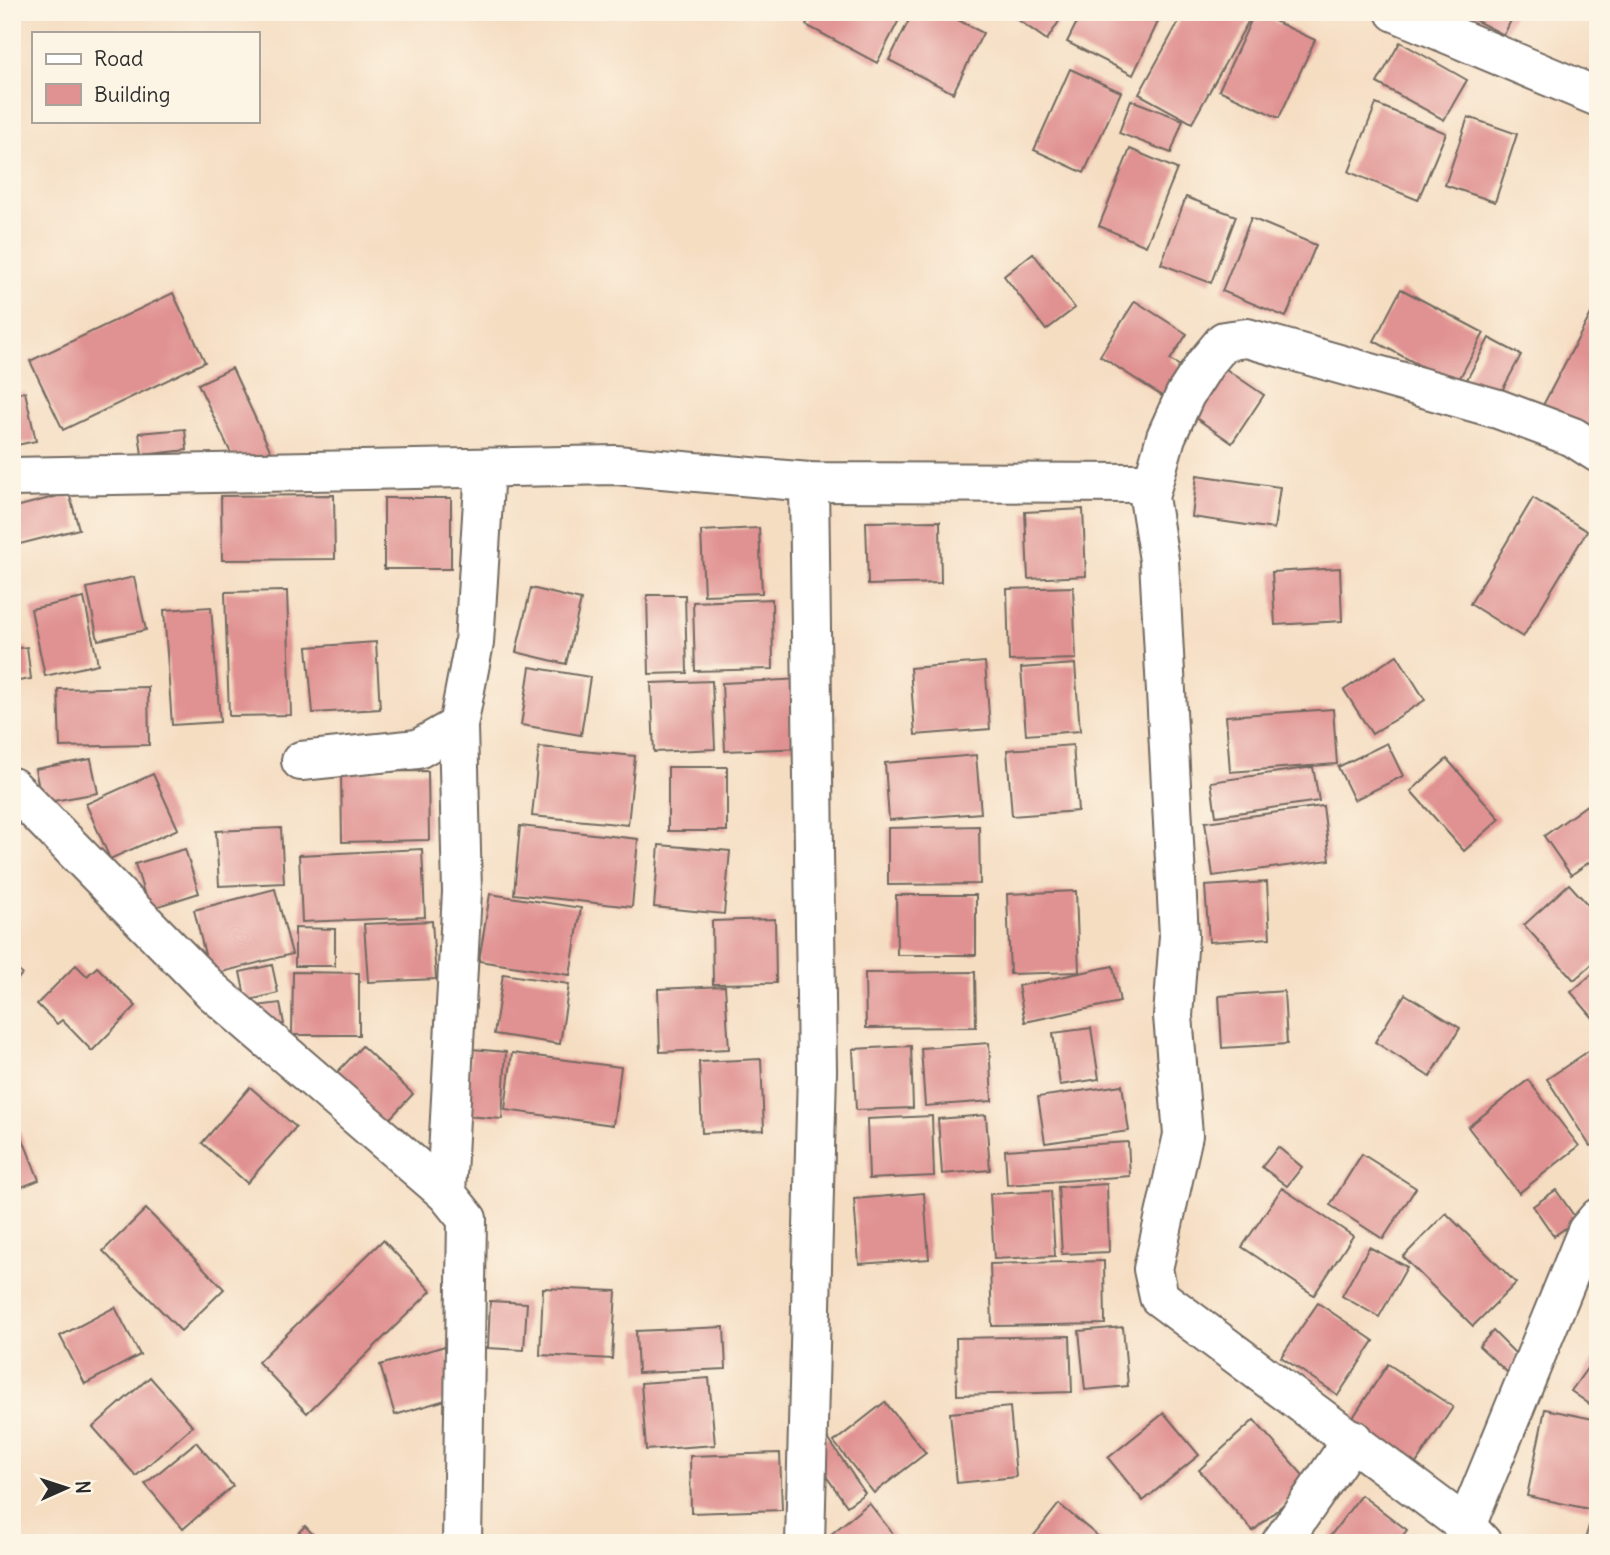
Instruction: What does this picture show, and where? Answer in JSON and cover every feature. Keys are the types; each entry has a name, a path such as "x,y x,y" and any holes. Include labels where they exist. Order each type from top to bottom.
{"street":[{"path":"1395,12 1598,97"},
{"path":"1594,1229 1474,1534 1353,1439 1159,1297 1153,1269 1183,1135 1173,1016 1179,936 1159,560 1149,497 1150,483 1171,426 1205,363 1224,341 1247,338 1498,409 1573,437 1598,453"},
{"path":"12,477 616,465 809,482 1150,483"},
{"path":"446,1193 462,892 458,726 474,643 485,469"},
{"path":"805,1543 817,1071 809,482"},
{"path":"301,761 418,749 458,726"},
{"path":"12,787 212,991 446,1193 467,1219 465,1533 462,1543"},
{"path":"1281,1543 1353,1439"}],"building":[{"path":"812,12 903,12 877,63 806,25"},
{"path":"913,12 943,12 983,33 953,93 889,60"},
{"path":"1007,12 1065,12 1047,40"},
{"path":"1082,12 1138,12 1158,22 1133,75 1067,42"},
{"path":"1184,12 1253,13 1192,123 1139,94"},
{"path":"1255,12 1315,40 1279,118 1219,90"},
{"path":"1459,12 1515,12 1504,35"},
{"path":"1400,42 1467,80 1444,120 1377,83"},
{"path":"1070,69 1121,92 1084,173 1034,150"},
{"path":"1131,100 1183,120 1171,153 1119,133"},
{"path":"1376,104 1446,133 1418,200 1349,172"},
{"path":"1468,117 1517,134 1495,202 1445,185"},
{"path":"1130,149 1177,169 1146,246 1099,226"},
{"path":"1186,197 1236,216 1211,283 1161,264"},
{"path":"1251,218 1316,245 1286,317 1222,291"},
{"path":"1033,253 1075,308 1046,330 1004,276"},
{"path":"1401,289 1484,333 1456,385 1374,341"},
{"path":"173,293 205,362 63,430 30,361"},
{"path":"1135,301 1187,334 1170,360 1192,373 1173,403 1100,356"},
{"path":"1593,310 1598,312 1598,433 1540,411"},
{"path":"1489,338 1521,355 1496,402 1464,385"},
{"path":"1217,363 1264,395 1232,443 1186,411"},
{"path":"232,368 272,454 239,470 198,384"},
{"path":"25,392 36,441 12,446 12,394"},
{"path":"185,429 187,450 142,455 139,433"},
{"path":"1197,475 1280,487 1274,529 1192,517"},
{"path":"69,493 79,529 12,546 12,508"},
{"path":"334,495 335,559 222,560 221,496"},
{"path":"384,498 451,498 451,569 384,569"},
{"path":"1533,498 1587,531 1523,637 1470,604"},
{"path":"1083,509 1086,576 1028,579 1025,512"},
{"path":"940,521 941,583 868,585 866,522"},
{"path":"759,528 762,593 704,595 701,531"},
{"path":"1340,568 1342,621 1275,625 1272,572"},
{"path":"134,577 146,630 98,640 87,588"},
{"path":"1073,587 1076,659 1009,661 1007,589"},
{"path":"531,588 581,600 566,664 516,652"},
{"path":"287,591 291,715 229,716 225,592"},
{"path":"647,595 685,595 687,673 649,674"},
{"path":"84,598 98,664 45,676 31,609"},
{"path":"772,599 773,669 695,671 693,602"},
{"path":"211,607 220,722 172,725 164,610"},
{"path":"376,642 380,709 313,713 307,647"},
{"path":"27,647 31,679 12,682 12,649"},
{"path":"1397,655 1425,700 1372,734 1344,690"},
{"path":"985,662 990,729 915,735 910,668"},
{"path":"1075,664 1080,731 1026,735 1021,668"},
{"path":"530,667 590,677 581,735 521,725"},
{"path":"802,679 805,748 725,751 722,683"},
{"path":"712,681 715,749 654,752 651,683"},
{"path":"148,687 149,745 60,747 58,689"},
{"path":"1333,709 1337,764 1230,772 1226,716"},
{"path":"1387,743 1403,776 1354,800 1338,767"},
{"path":"1073,745 1078,811 1012,816 1007,750"},
{"path":"539,747 635,756 628,825 532,816"},
{"path":"976,755 981,813 889,820 885,763"},
{"path":"91,759 98,793 42,803 35,769"},
{"path":"1447,759 1500,819 1464,851 1411,791"},
{"path":"668,767 727,767 727,831 668,831"},
{"path":"1313,767 1319,801 1216,816 1211,782"},
{"path":"428,771 429,840 342,842 341,772"},
{"path":"153,774 178,829 110,859 86,804"},
{"path":"1598,797 1598,856 1571,875 1544,836"},
{"path":"1323,806 1330,860 1213,876 1205,822"},
{"path":"520,826 638,839 632,907 514,894"},
{"path":"979,826 980,884 888,885 888,828"},
{"path":"281,828 284,883 219,886 216,831"},
{"path":"659,845 730,851 724,914 654,907"},
{"path":"185,849 199,893 149,909 135,864"},
{"path":"422,849 425,917 302,922 299,855"},
{"path":"1267,882 1270,938 1209,942 1205,886"},
{"path":"1569,884 1598,916 1598,959 1574,980 1524,925"},
{"path":"275,889 292,954 210,975 194,910"},
{"path":"1076,891 1079,972 1010,974 1007,894"},
{"path":"490,894 581,908 570,975 479,961"},
{"path":"896,895 976,895 976,955 897,955"},
{"path":"775,919 776,983 713,984 712,921"},
{"path":"432,921 436,979 368,982 364,924"},
{"path":"295,928 335,929 335,966 295,966"},
{"path":"76,965 87,976 97,967 136,1006 92,1051 62,1020 57,1024 37,1004"},
{"path":"272,965 278,993 246,1001 240,972"},
{"path":"12,966 22,974 12,986"},
{"path":"1113,966 1120,1002 1025,1022 1018,986"},
{"path":"1598,969 1598,1024 1571,992"},
{"path":"293,972 359,973 359,1035 292,1035"},
{"path":"975,972 976,1027 866,1028 865,973"},
{"path":"503,974 569,984 560,1044 494,1034"},
{"path":"725,986 729,1049 660,1052 658,989"},
{"path":"1284,991 1287,1044 1222,1048 1219,996"},
{"path":"1405,994 1460,1028 1430,1077 1375,1042"},
{"path":"280,1003 284,1024 259,1027 256,1006"},
{"path":"1091,1028 1099,1079 1060,1085 1053,1033"},
{"path":"989,1043 992,1101 925,1106 921,1048"},
{"path":"362,1046 413,1094 380,1129 329,1081"},
{"path":"911,1046 913,1108 856,1110 853,1049"},
{"path":"1596,1046 1598,1141 1590,1146 1547,1079"},
{"path":"471,1049 506,1052 502,1119 467,1116"},
{"path":"512,1053 621,1067 613,1125 505,1110"},
{"path":"761,1059 764,1130 702,1133 699,1062"},
{"path":"1528,1080 1579,1146 1519,1193 1468,1127"},
{"path":"1122,1085 1129,1131 1045,1143 1038,1097"},
{"path":"250,1087 296,1127 247,1183 202,1143"},
{"path":"986,1115 990,1170 942,1174 938,1119"},
{"path":"932,1116 934,1176 869,1179 867,1119"},
{"path":"17,1124 39,1180 12,1191 12,1126"},
{"path":"1128,1142 1130,1176 1007,1185 1005,1150"},
{"path":"1278,1147 1302,1167 1287,1186 1262,1167"},
{"path":"1362,1154 1416,1188 1383,1239 1330,1205"},
{"path":"1107,1184 1109,1252 1062,1254 1058,1187"},
{"path":"1282,1188 1353,1236 1314,1295 1242,1247"},
{"path":"1556,1190 1577,1220 1554,1236 1533,1206"},
{"path":"1051,1191 1055,1256 994,1259 990,1194"},
{"path":"924,1193 929,1259 859,1264 854,1199"},
{"path":"146,1209 224,1289 181,1331 103,1251"},
{"path":"1446,1213 1516,1283 1473,1326 1403,1257"},
{"path":"383,1240 431,1291 307,1413 258,1362"},
{"path":"1369,1247 1407,1267 1379,1317 1342,1296"},
{"path":"1104,1261 1105,1324 992,1326 990,1264"},
{"path":"543,1288 616,1291 612,1359 540,1355"},
{"path":"490,1301 527,1303 524,1350 488,1348"},
{"path":"1318,1303 1374,1341 1338,1395 1281,1357"},
{"path":"115,1307 140,1355 85,1384 60,1336"},
{"path":"724,1327 726,1369 638,1373 636,1331"},
{"path":"1123,1327 1128,1386 1085,1390 1079,1331"},
{"path":"1493,1331 1522,1360 1509,1374 1479,1346"},
{"path":"1070,1336 1072,1392 957,1395 956,1338"},
{"path":"445,1346 459,1396 395,1415 380,1365"},
{"path":"1598,1353 1598,1410 1571,1391"},
{"path":"1388,1364 1453,1407 1415,1465 1350,1422"},
{"path":"150,1377 193,1426 136,1476 93,1427"},
{"path":"709,1378 715,1445 646,1450 641,1383"},
{"path":"885,1402 926,1453 874,1493 834,1442"},
{"path":"1010,1407 1016,1477 957,1483 950,1413"},
{"path":"1545,1409 1598,1420 1598,1468 1589,1509 1527,1496"},
{"path":"1164,1413 1199,1455 1143,1501 1108,1458"},
{"path":"1254,1420 1309,1482 1253,1531 1199,1470"},
{"path":"827,1437 865,1493 847,1506 808,1450"},
{"path":"196,1442 233,1486 183,1529 145,1484"},
{"path":"780,1453 782,1510 691,1513 690,1456"},
{"path":"1361,1495 1407,1530 1397,1543 1325,1543"},
{"path":"869,1503 900,1543 837,1543 830,1535"},
{"path":"1059,1504 1106,1543 1028,1543"},
{"path":"305,1526 321,1543 288,1543"},
{"path":"1589,1526 1598,1529 1598,1543 1584,1543"}]}
